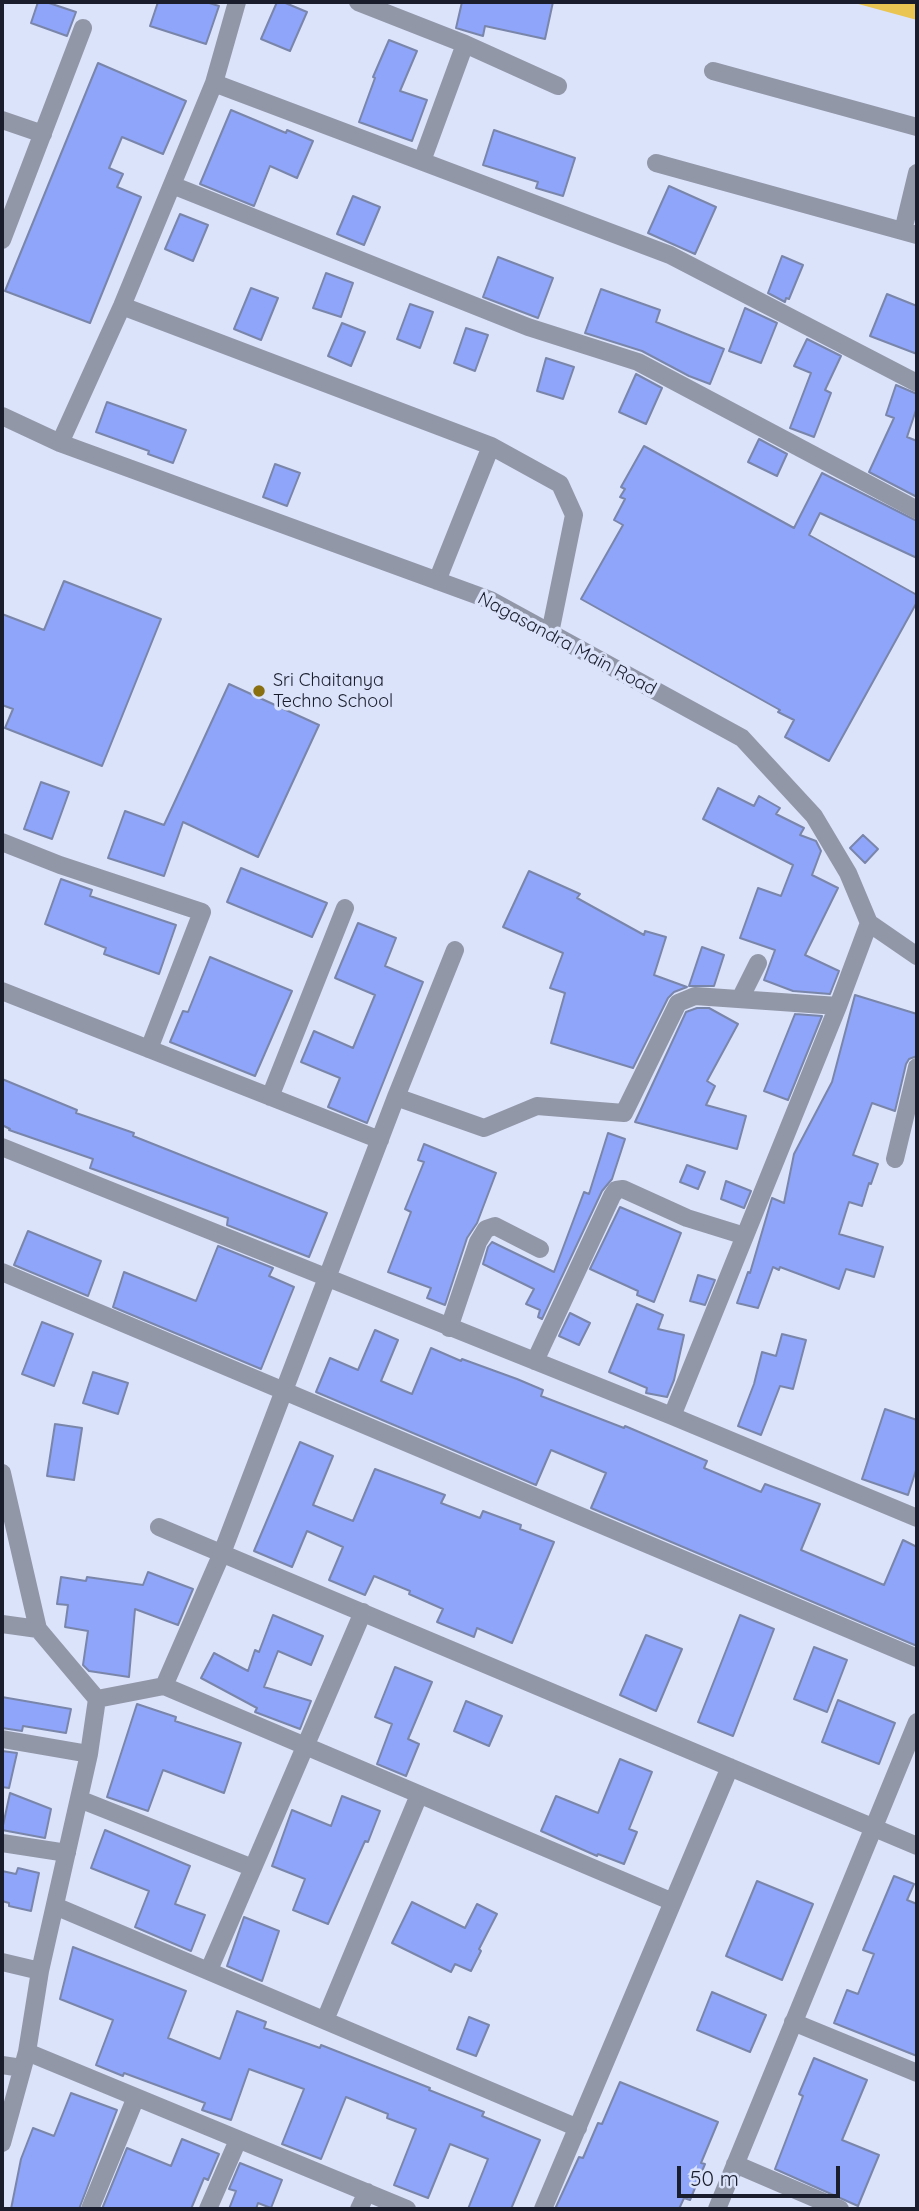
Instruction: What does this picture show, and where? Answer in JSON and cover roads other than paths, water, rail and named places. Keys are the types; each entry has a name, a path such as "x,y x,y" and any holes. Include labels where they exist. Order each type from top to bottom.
{"street":[{"path":"60,443 122,306 214,83 237,2"},
{"path":"358,2 465,44 558,86"},
{"path":"2,240 83,28"},
{"path":"422,162 465,44"},
{"path":"713,71 917,127"},
{"path":"214,83 670,255 917,383"},
{"path":"2,120 43,134"},
{"path":"656,163 910,233 917,173"},
{"path":"172,185 528,327 638,362 917,510"},
{"path":"122,306 491,446 560,484 573,515 550,633"},
{"name":"Nagasandra Main Road","path":"2,416 60,443 490,600 742,738 814,816 848,873 869,922"},
{"path":"437,581 491,446"},
{"path":"2,842 60,865 202,912 149,1049"},
{"path":"270,1097 345,908"},
{"path":"672,1416 838,1006 869,922 917,956"},
{"path":"164,1686 222,1553 455,950"},
{"path":"740,999 758,963"},
{"path":"2,991 380,1140"},
{"path":"396,1097 484,1128 537,1106 624,1113 678,1003 695,996 838,1006"},
{"path":"895,1159 917,1068"},
{"path":"2,1147 672,1416 917,1518"},
{"path":"535,1361 616,1190 622,1189 687,1218 745,1236"},
{"path":"449,1328 478,1242 486,1229 495,1227 540,1249"},
{"path":"2,1272 917,1658"},
{"path":"2,1473 10,1548 38,1629 97,1699 89,1754 40,1971 25,2060 2,2143"},
{"path":"159,1527 917,1846"},
{"path":"209,1970 363,1612"},
{"path":"2,1624 38,1629"},
{"path":"97,1699 164,1686 673,1902"},
{"path":"717,2209 917,1722"},
{"path":"2,1739 89,1754"},
{"path":"543,2209 730,1767"},
{"path":"325,2020 419,1795"},
{"path":"79,1799 253,1868"},
{"path":"2,1843 67,1853"},
{"path":"55,1906 578,2128"},
{"path":"2,1962 40,1971"},
{"path":"793,2021 917,2073"},
{"path":"2,2065 25,2060 136,2097 407,2209"},
{"path":"90,2209 136,2097"},
{"path":"208,2209 238,2140"},
{"path":"735,2164 840,2209"},
{"path":"359,2209 367,2192"}],"place":[{"name":"Sri Chaitanya Techno School","path":"259,691"}]}
